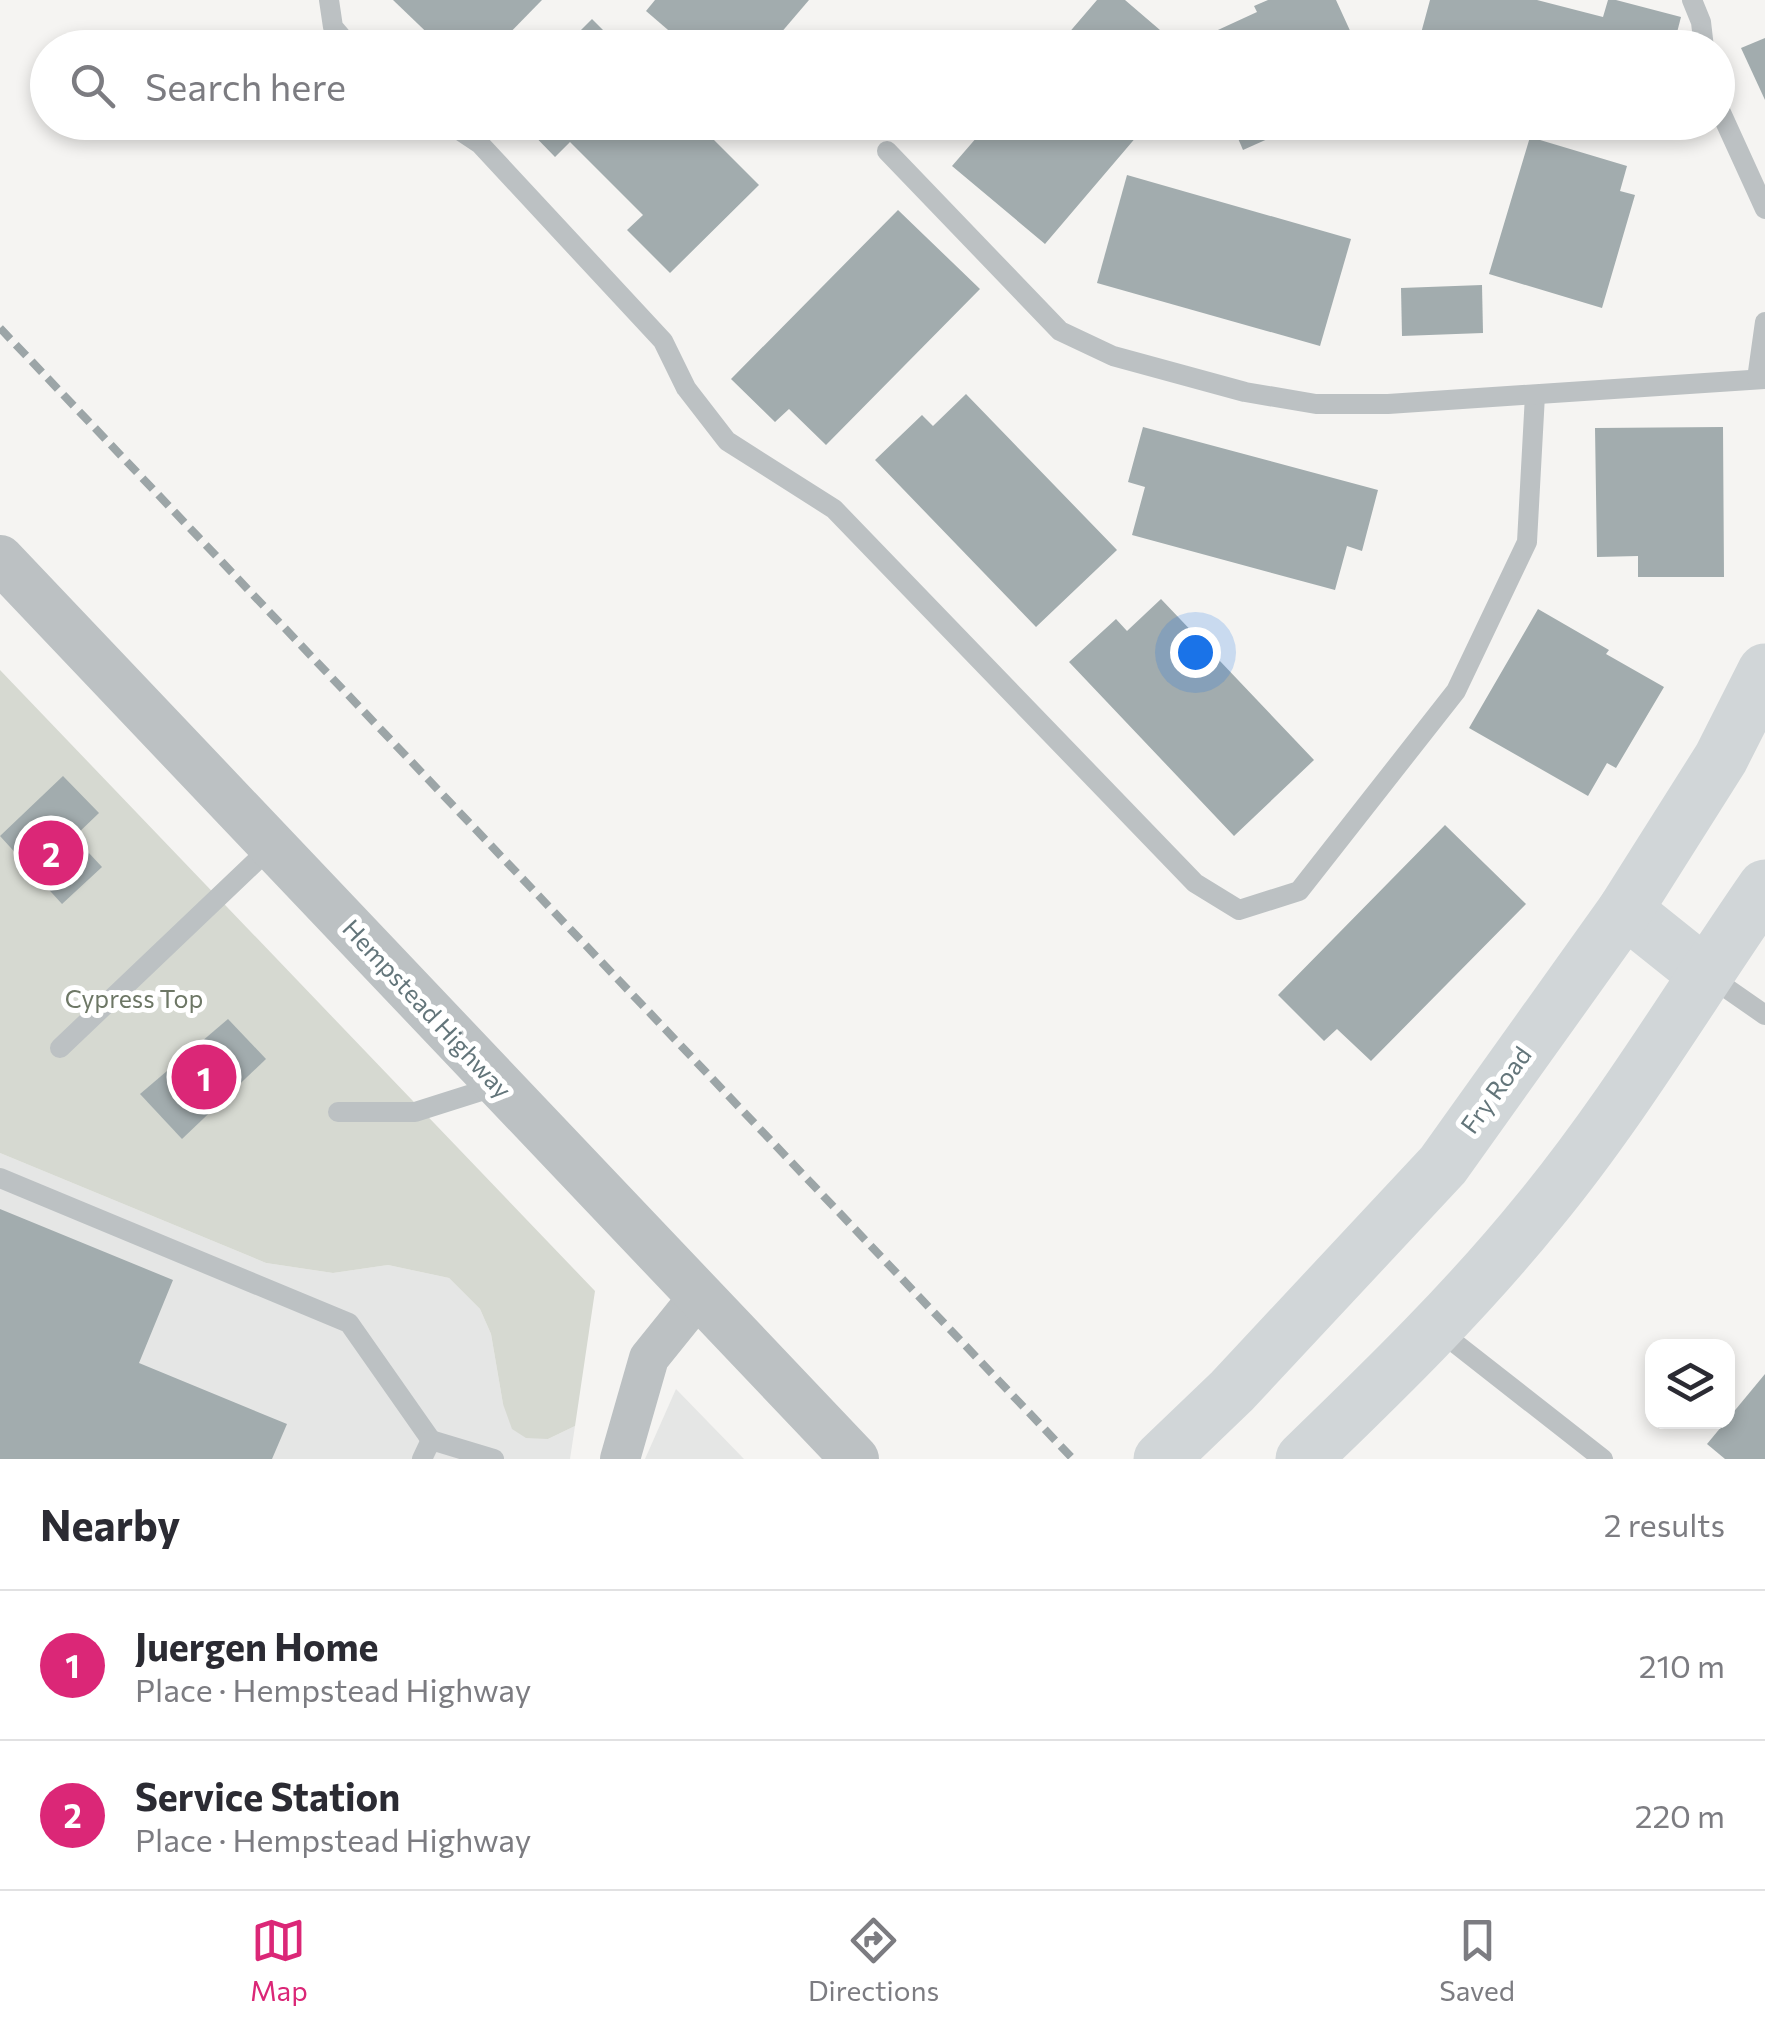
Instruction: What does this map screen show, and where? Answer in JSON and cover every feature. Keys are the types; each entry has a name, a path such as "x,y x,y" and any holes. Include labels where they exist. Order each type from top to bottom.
{"main road":[{"name":"Fry Road","path":"1161,1459 1232,1391 1443,1165 1625,910 1721,758 1765,671"},
{"path":"1304,1459 1435,1328 1550,1198 1636,1084 1765,887"},
{"path":"1625,910 1705,974"}],"street":[{"name":"Hempstead Highway","path":"0,559 855,1459"},
{"path":"620,1459 649,1358 699,1296"}],"lane":[{"path":"329,0 336,30"},
{"path":"1692,0 1701,30"},
{"path":"474,140 663,340 686,388 727,441 834,509 1195,883 1240,910 1299,892 1456,691 1527,542 1536,395"},
{"path":"1733,140 1765,210"},
{"path":"887,152 1060,331 1113,356 1245,392 1316,404 1388,404 1761,379 1765,322"},
{"path":"60,1048 272,846"},
{"path":"1705,974 1765,1015"},
{"path":"338,1112 415,1112 499,1085"},
{"path":"0,1178 349,1323 426,1449 494,1459"},
{"path":"1435,1328 1602,1459"}],"shaded area":[{"path":"0,1153 266,1263 333,1273 388,1265 449,1278 480,1309 491,1334 503,1404 548,1439 575,1426 570,1459 0,1459"},
{"path":"676,1389 744,1459 645,1459"}],"green space":[{"name":"Cypress Top","path":"0,670 595,1291 575,1426 548,1439 526,1438 512,1429 503,1404 491,1334 480,1309 449,1278 388,1265 333,1273 266,1263 0,1153"}],"building":[{"path":"393,0 542,0 513,30 424,30"},
{"path":"655,0 809,0 783,30 668,30 646,11"},
{"path":"1097,0 1125,0 1160,30 1071,30"},
{"path":"1268,0 1336,0 1350,30 1218,30 1257,12 1254,6"},
{"path":"1430,0 1537,0 1603,17 1608,0 1616,0 1681,17 1678,30 1422,30"},
{"path":"592,19 603,30 581,30"},
{"path":"1765,38 1765,100 1741,48"},
{"path":"538,140 714,140 759,185 670,273 627,230 643,215 570,142 555,157"},
{"path":"974,140 1134,140 1045,244 952,166"},
{"path":"1239,140 1265,140 1243,150"},
{"path":"1529,140 1627,166 1620,191 1635,195 1602,308 1489,274"},
{"path":"1127,175 1351,239 1320,346 1097,283"},
{"path":"898,210 980,289 826,445 789,409 775,422 731,379"},
{"path":"1482,285 1483,333 1402,336 1401,288"},
{"path":"966,394 1117,550 1036,627 875,460 922,415 933,426"},
{"path":"1143,427 1378,490 1362,551 1347,546 1335,590 1132,535 1145,487 1128,482"},
{"path":"1723,427 1724,577 1638,577 1638,556 1597,557 1595,428"},
{"path":"1161,599 1314,760 1234,836 1069,662 1116,619 1127,631"},
{"path":"1538,609 1664,687 1616,768 1607,763 1588,796 1469,728"},
{"path":"63,776 99,813 74,837 102,867 62,904 0,836"},
{"path":"1445,825 1526,904 1371,1061 1337,1029 1324,1041 1278,995"},
{"path":"228,1019 266,1059 182,1139 140,1094"},
{"path":"0,1209 173,1280 139,1363 287,1424 272,1459 0,1459"},
{"path":"1765,1374 1765,1459 1725,1459 1707,1444 1719,1429 1735,1429 1735,1410"}],"railway":[{"path":"0,328 1073,1459"}],"place":[{"name":"Service Station","path":"51,853"},
{"name":"Juergen Home","path":"204,1077"}]}
